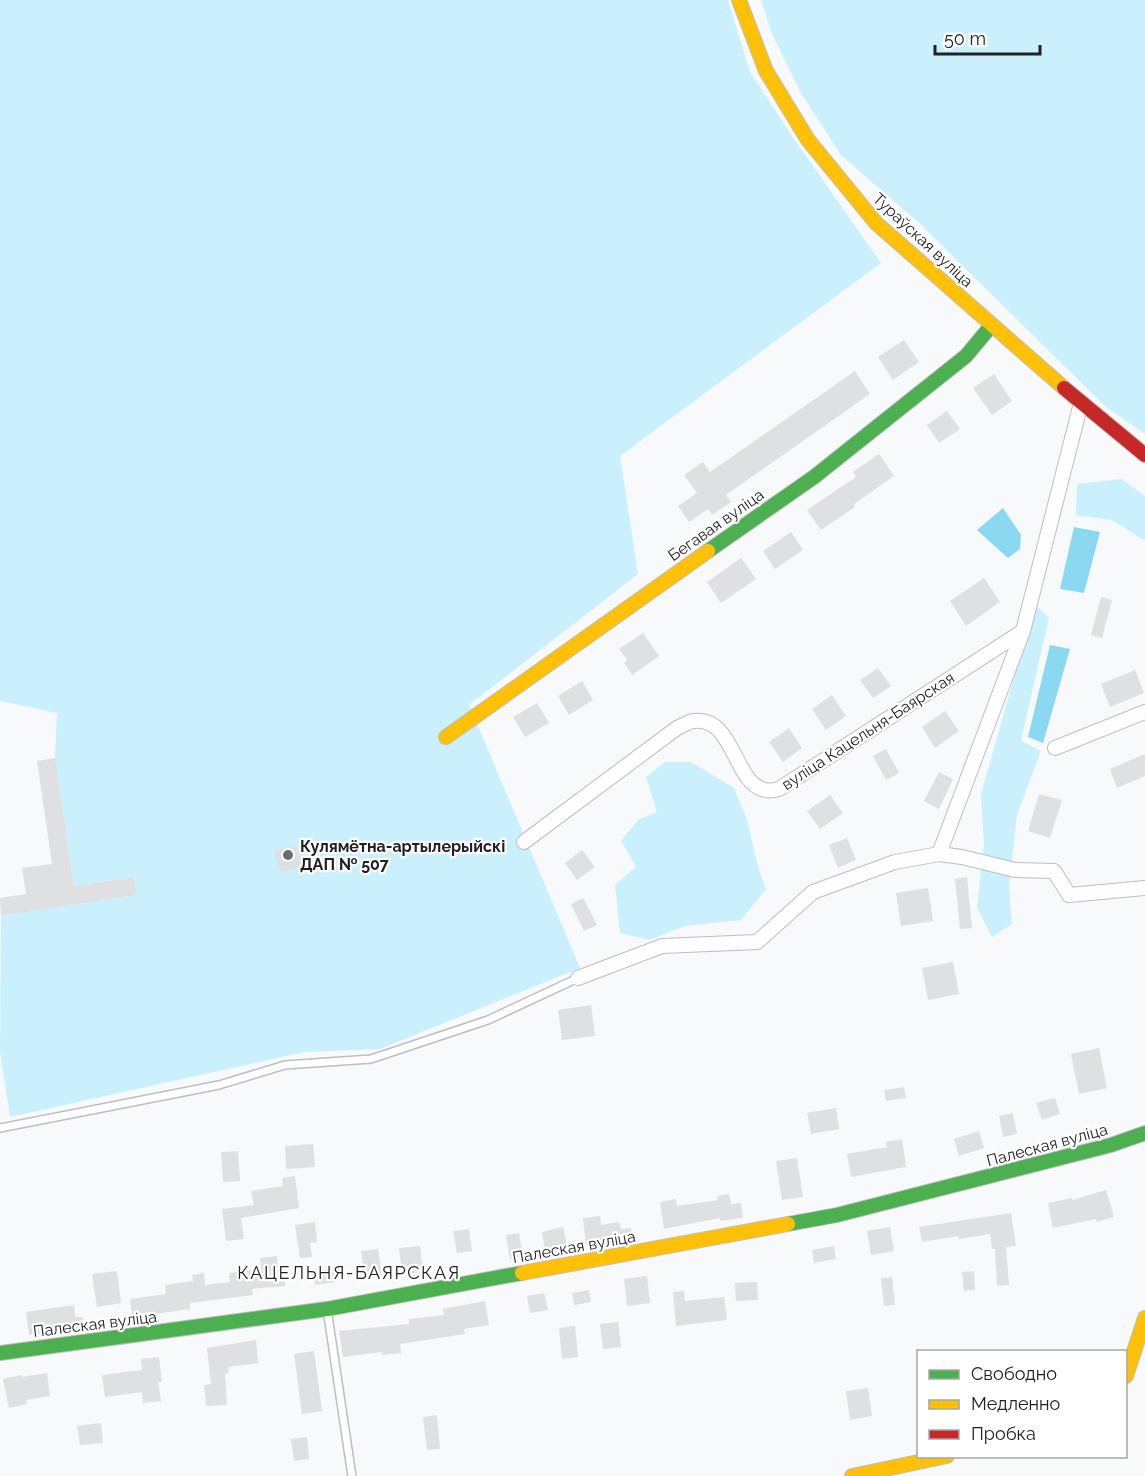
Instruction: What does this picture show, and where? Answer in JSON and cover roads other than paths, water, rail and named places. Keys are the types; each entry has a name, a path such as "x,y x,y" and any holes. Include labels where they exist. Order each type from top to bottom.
{"street":[{"name":"Тураўская вуліца","path":"739,0 766,71 808,140 876,223 991,326 1145,455"},
{"name":"Бегавая вуліца","path":"446,737 814,477 966,356 991,326"},
{"path":"939,854 1023,631 1081,403"},
{"name":"вуліца Кацельня-Баярская","path":"524,842 677,728 695,720 708,723 722,732 753,784 766,791 779,789 1023,631"},
{"path":"1055,748 1145,712"},
{"path":"578,978 662,946 757,942 813,892 895,862 939,854 962,857 1015,870 1054,871 1069,895 1145,888"},
{"name":"Палеская вуліца","path":"0,1353 327,1309 837,1215 1111,1145 1145,1133"},
{"path":"1127,1370 1145,1318"},
{"path":"852,1476 938,1458"}],"lane":[{"path":"0,1128 219,1085 285,1065 371,1059 488,1020 578,978"},
{"path":"327,1309 352,1476"}],"water":[{"path":"1003,508 1021,535 1020,549 1008,558 977,530"},
{"path":"1074,527 1100,532 1084,593 1060,589"},
{"path":"1050,645 1070,649 1043,743 1028,737"}],"place":[{"name":"Кулямётна-артылерыйскі ДАП № 507","path":"288,855"}],"district":[{"name":"КАЦЕЛЬНЯ-БАЯРСКАЯ","path":"349,1272"}]}
